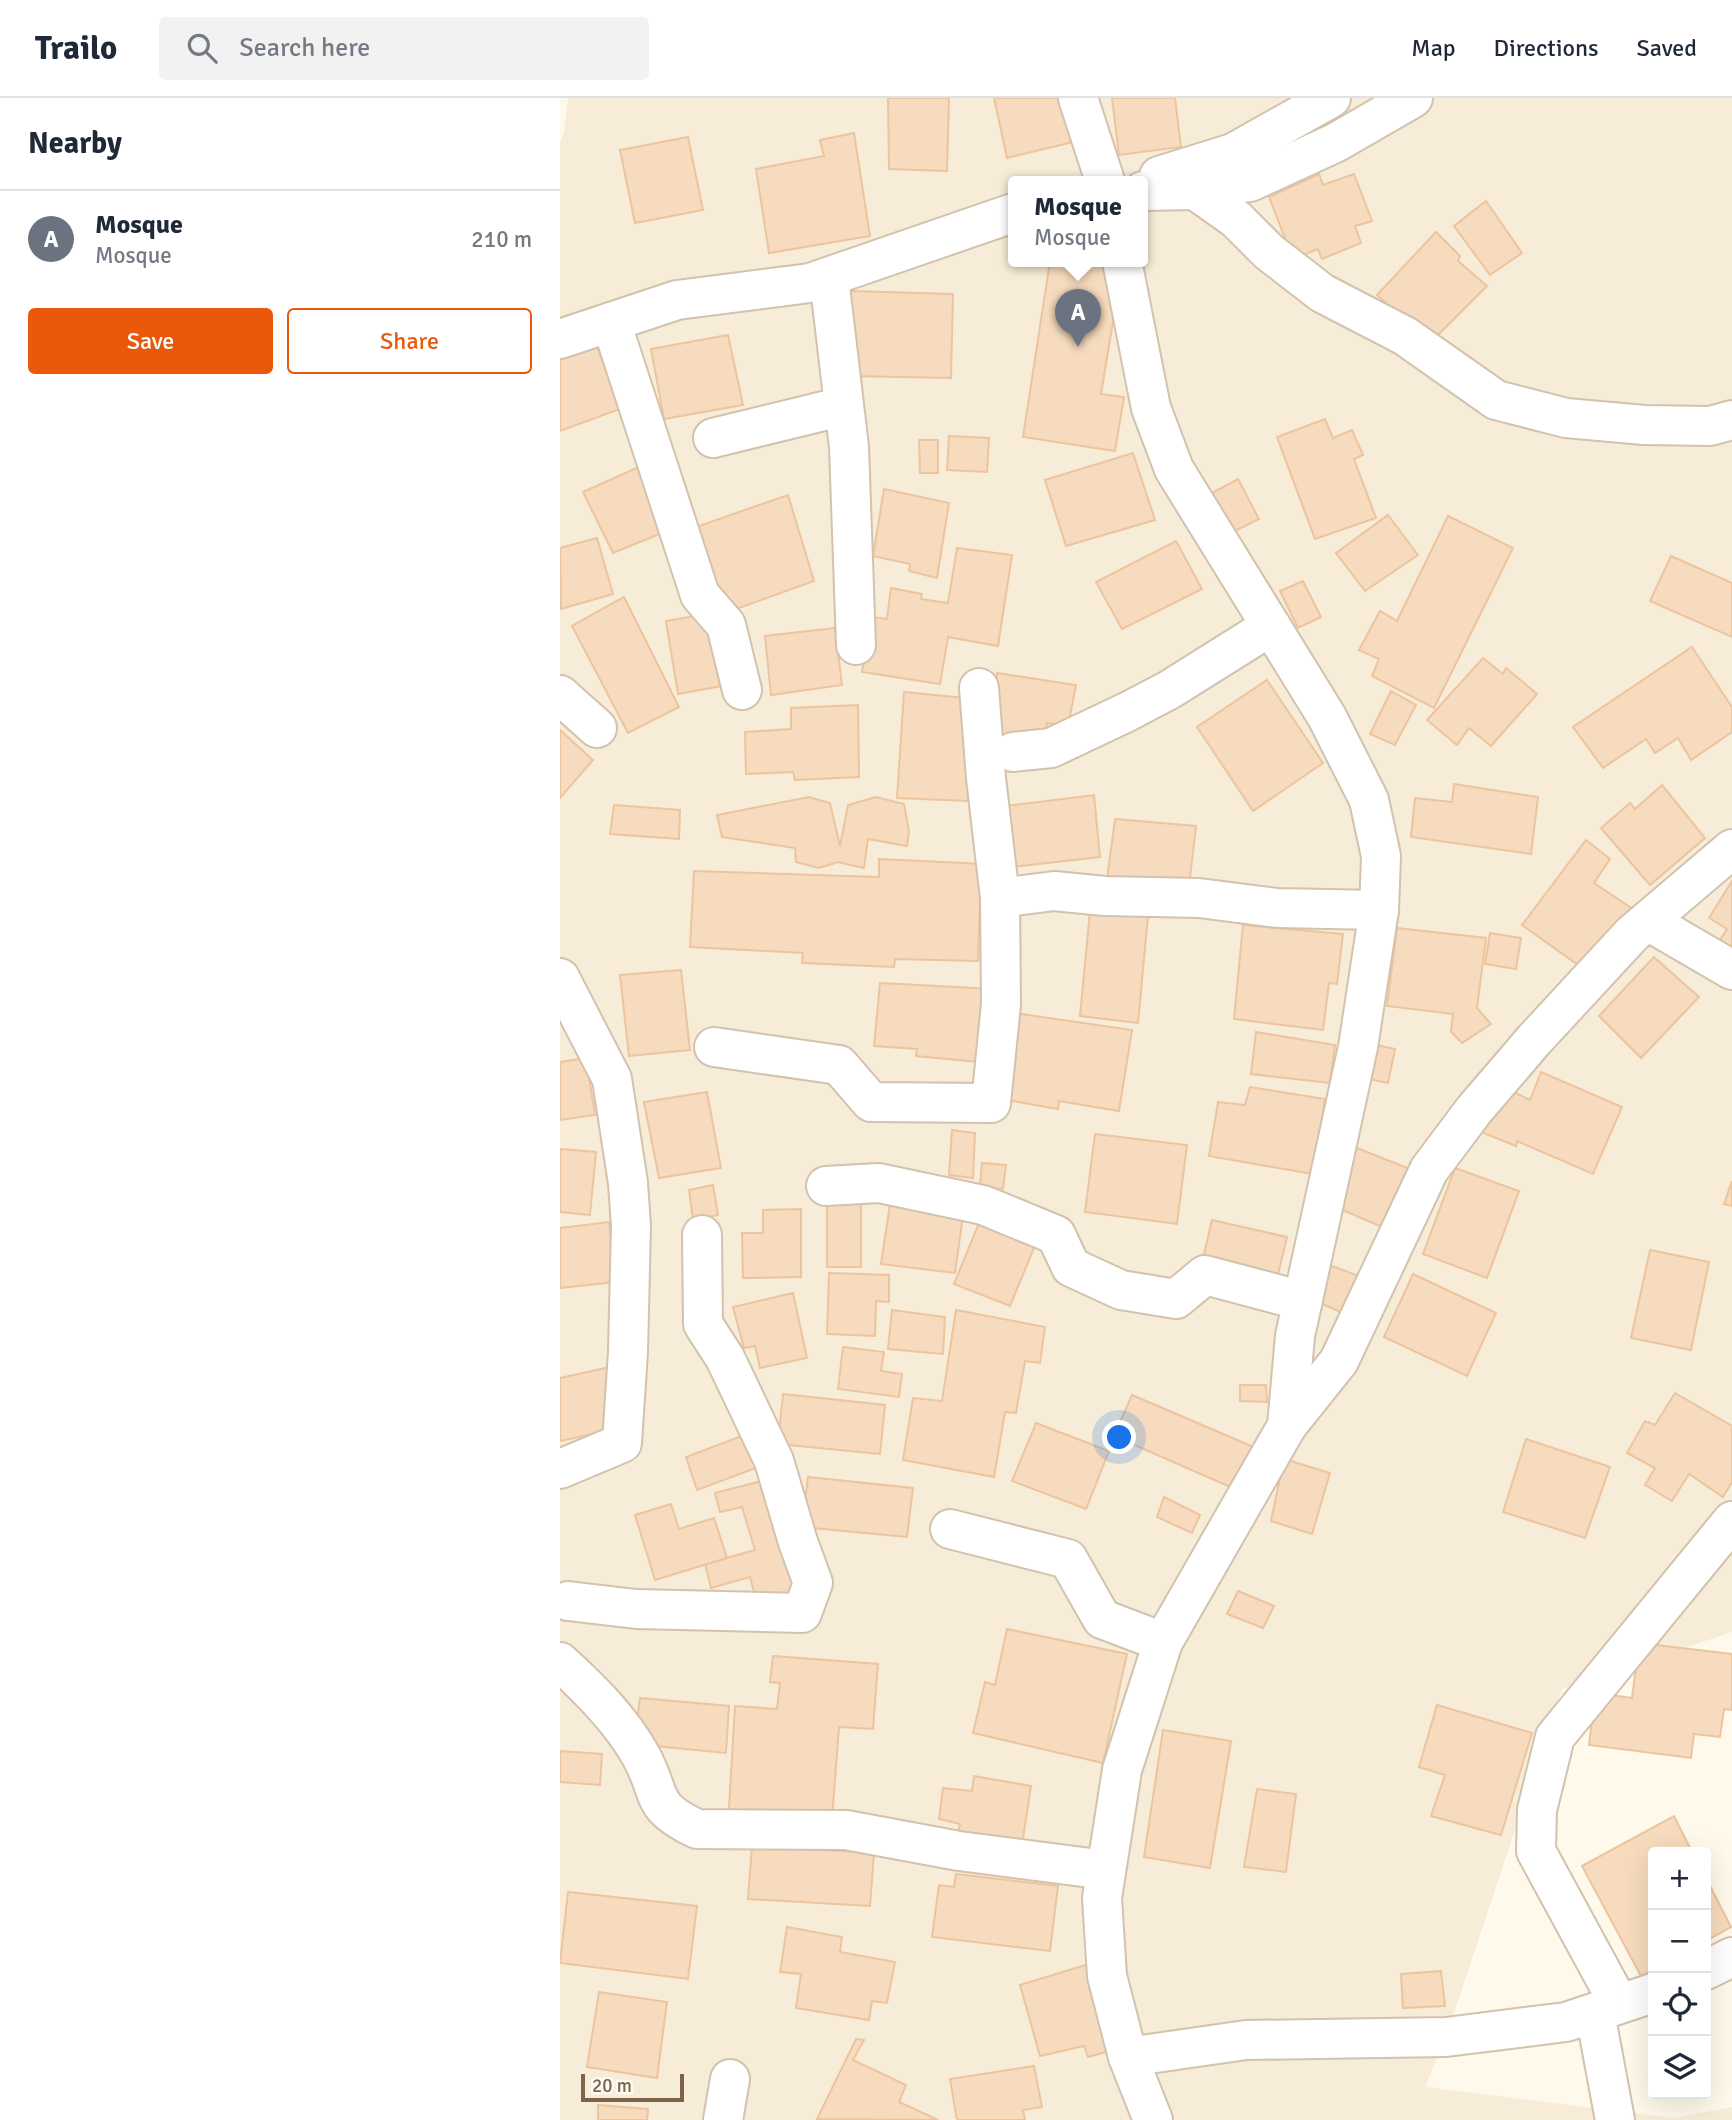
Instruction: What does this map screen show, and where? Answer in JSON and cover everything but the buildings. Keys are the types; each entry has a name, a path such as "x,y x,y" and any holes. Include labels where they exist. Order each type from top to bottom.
{"street":[{"path":"1078,98 1103,176"},
{"path":"1148,179 1233,153 1331,98"},
{"path":"1148,191 1195,190 1250,182 1335,143 1374,108 1413,98"},
{"path":"1195,190 1236,219 1269,252 1322,293 1405,336 1496,400 1566,418 1644,425 1710,426 1732,420"},
{"path":"560,339 677,300 810,283 829,278 1008,215"},
{"path":"1123,267 1151,408 1174,469 1327,716 1368,800 1381,856 1379,910 1359,1048 1295,1335 1287,1426"},
{"path":"829,278 849,447 856,645"},
{"path":"611,322 700,596 726,625 742,690"},
{"path":"713,438 844,406"},
{"path":"1013,752 1051,748 1128,712 1169,690 1271,626"},
{"path":"713,1047 839,1065 871,1102 991,1103 1001,1004 999,898 979,688"},
{"path":"560,695 597,728"},
{"path":"1153,2120 1128,2057 1107,1976 1102,1898 1122,1770 1163,1642 1287,1426 1339,1361 1429,1170 1474,1110 1534,1040 1632,934 1732,849"},
{"path":"999,898 1054,891 1105,896 1199,898 1278,908 1379,910"},
{"path":"1648,921 1732,970"},
{"path":"560,978 612,1079 628,1183 631,1226 628,1352 622,1443 560,1469"},
{"path":"826,1186 879,1183 983,1205 1056,1235 1071,1267 1122,1290 1176,1299 1205,1275 1303,1301"},
{"path":"563,1599 636,1609 802,1613 810,1593 813,1583 774,1461 724,1358 703,1324 702,1235"},
{"path":"1615,2120 1622,2003 1536,1850 1536,1810 1555,1737 1732,1521"},
{"path":"950,1529 1068,1559 1102,1619 1163,1642"},
{"path":"560,1662 596,1694 640,1756 661,1805 674,1818 697,1829 846,1830 959,1851 1106,1870"},
{"path":"1711,1968 1732,1957"},
{"path":"1128,2057 1245,2040 1446,2037 1566,2022 1622,2003"},
{"path":"723,2120 730,2079"}],"shaded area":[{"path":"568,98 1732,98 1732,1632 1562,1689 1446,2037 1425,2087 1674,2118 1732,2107 1732,2120 560,2120 560,143"}],"place":[{"name":"Mosque","path":"1078,347"}]}
